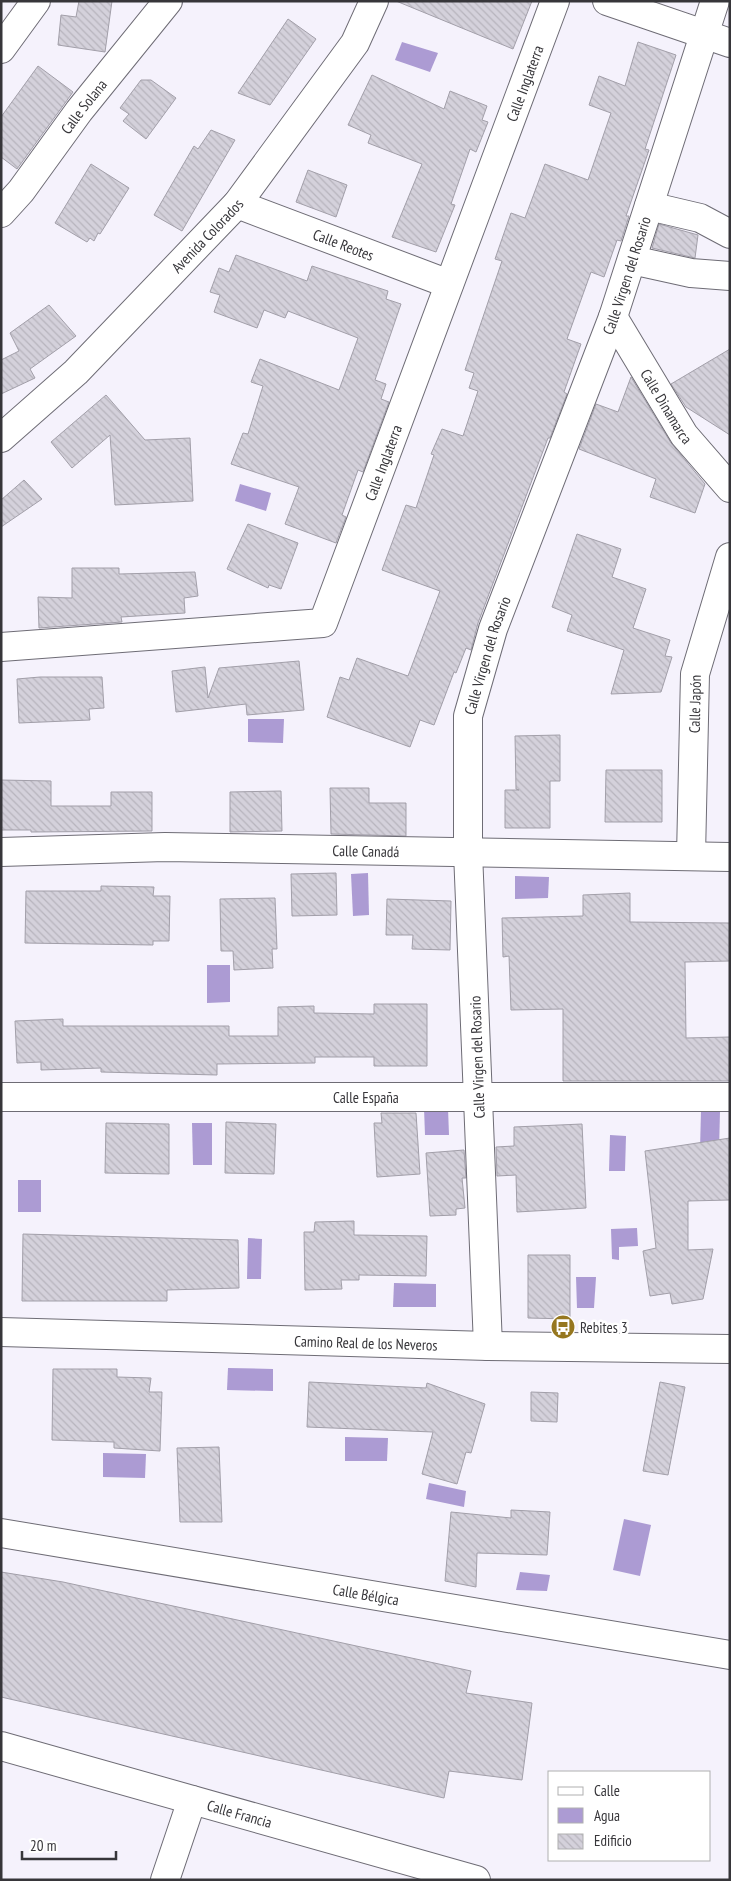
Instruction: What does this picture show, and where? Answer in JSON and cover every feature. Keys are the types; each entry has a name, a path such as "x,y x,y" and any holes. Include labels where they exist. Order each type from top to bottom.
{"street":[{"path":"1,49 36,1"},
{"name":"Calle Solana","path":"1,213 21,192 79,111 168,1"},
{"name":"Avenida Colorados","path":"1,438 76,372 238,204 355,43 374,1"},
{"name":"Calle Inglaterra","path":"1,647 323,623 555,1"},
{"path":"607,1 730,43"},
{"name":"Calle Virgen del Rosario","path":"488,1346 468,852 468,716 493,628 613,317 715,1"},
{"name":"Calle Reotes","path":"238,204 449,284"},
{"path":"650,206 700,218 730,234"},
{"path":"632,260 691,273 730,276"},
{"name":"Calle Dinamarca","path":"613,317 684,435 730,488"},
{"name":"Calle Japón","path":"691,856 695,674 730,557"},
{"name":"Calle Canadá","path":"1,852 164,847 730,857"},
{"name":"Calle España","path":"1,1097 730,1097"},
{"name":"Camino Real de los Neveros","path":"1,1332 488,1346 730,1349"},
{"name":"Calle Bélgica","path":"1,1533 730,1655"},
{"name":"Calle Francia","path":"1,1746 476,1880"},
{"path":"164,1880 192,1800"}],"water":[{"path":"402,42 438,53 430,72 395,60"},
{"path":"240,484 271,493 266,511 235,501"},
{"path":"248,719 284,719 283,743 248,742"},
{"path":"368,873 369,915 353,916 351,874"},
{"path":"515,876 549,877 548,898 515,899"},
{"path":"207,965 230,965 230,1002 207,1003"},
{"path":"424,1108 448,1108 449,1135 425,1135"},
{"path":"701,1110 720,1111 719,1151 700,1150"},
{"path":"192,1123 212,1123 212,1165 193,1165"},
{"path":"610,1135 626,1136 625,1171 609,1171"},
{"path":"18,1180 41,1180 41,1212 18,1212"},
{"path":"637,1228 638,1246 619,1247 619,1260 612,1259 611,1229"},
{"path":"248,1238 262,1239 261,1279 247,1279"},
{"path":"576,1277 596,1277 594,1308 577,1308"},
{"path":"394,1283 436,1284 436,1307 393,1307"},
{"path":"228,1368 273,1369 273,1391 227,1390"},
{"path":"345,1437 388,1438 387,1461 345,1461"},
{"path":"103,1453 146,1454 145,1478 103,1477"},
{"path":"429,1483 466,1491 464,1507 426,1499"},
{"path":"624,1519 651,1525 640,1576 613,1570"},
{"path":"520,1572 550,1575 547,1591 516,1590"}],"building":[{"path":"79,1 112,1 105,52 58,45 61,15 76,17"},
{"path":"396,1 532,1 513,49"},
{"path":"288,19 316,39 270,105 238,93"},
{"path":"638,42 676,55 645,149 649,150 626,216 629,216 621,241 617,240 604,277 591,272 567,339 581,344 564,392 567,394 550,438 548,438 478,623 471,650 466,648 456,673 454,672 434,725 420,720 410,747 327,717 340,677 349,680 357,658 408,676 440,591 382,570 406,505 416,508 434,455 431,454 442,429 463,436 478,391 469,388 474,373 465,370 502,261 495,259 511,213 525,218 545,164 588,180 611,113 589,105 599,76 625,86"},
{"path":"38,66 73,92 17,169 1,157 1,117"},
{"path":"372,75 444,109 450,91 487,106 482,120 488,122 476,152 470,149 451,204 455,205 436,252 392,237 422,164 368,143 371,135 348,125"},
{"path":"141,80 151,80 176,98 146,139 123,121 129,114 120,108"},
{"path":"211,130 235,140 182,231 154,215 194,146 198,149"},
{"path":"91,164 129,188 100,234 98,233 94,241 90,238 87,242 55,223"},
{"path":"308,170 347,185 336,217 296,202"},
{"path":"659,224 698,235 695,258 652,248"},
{"path":"236,255 307,281 312,266 388,291 386,299 401,304 375,380 386,384 381,399 389,402 363,472 358,470 342,515 346,517 336,543 285,524 299,487 231,464 243,433 248,434 263,386 251,382 260,359 339,390 358,338 288,311 285,318 264,310 257,328 214,312 220,295 210,292 219,268 229,272"},
{"path":"49,305 76,336 30,369 35,378 1,394 1,360 19,351 10,333"},
{"path":"730,349 730,435 686,407 671,384"},
{"path":"631,377 671,443 705,484 695,513 650,497 656,479 579,449 596,404 618,412"},
{"path":"106,395 145,440 190,438 193,501 115,505 110,435 72,468 51,442"},
{"path":"24,480 42,499 1,527 1,500"},
{"path":"248,524 298,543 281,589 269,585 268,588 227,569"},
{"path":"577,534 621,549 612,577 646,589 633,628 670,640 665,656 672,657 661,692 611,694 624,650 567,631 572,615 552,607"},
{"path":"72,568 119,568 119,574 195,572 198,596 184,598 185,613 121,617 122,622 39,628 38,597 72,598"},
{"path":"299,661 304,710 247,715 246,704 176,712 172,671 205,667 208,698 219,668"},
{"path":"102,677 104,708 89,709 90,720 19,723 17,679"},
{"path":"560,735 560,781 550,781 550,828 505,828 505,790 519,790 516,789 515,736"},
{"path":"606,770 662,770 662,822 605,822"},
{"path":"1,780 51,781 51,806 111,806 111,792 152,792 152,831 31,832 31,830 1,830"},
{"path":"330,788 369,788 369,803 406,803 406,836 331,834"},
{"path":"281,791 282,831 230,832 230,792"},
{"path":"336,873 337,915 292,916 291,874"},
{"path":"101,886 154,887 153,896 170,896 169,941 153,941 153,945 25,943 26,891 101,891"},
{"path":"630,893 630,922 730,923 730,961 685,962 686,1038 730,1037 730,1081 563,1081 563,1009 511,1010 509,956 503,957 502,918 583,916 583,895"},
{"path":"275,898 277,949 272,949 273,968 234,970 233,951 221,951 220,899"},
{"path":"387,899 451,901 450,950 412,949 413,935 386,935"},
{"path":"374,1004 427,1004 427,1066 374,1066 374,1057 315,1057 315,1063 217,1064 217,1075 101,1072 101,1068 41,1070 41,1062 17,1063 15,1021 63,1019 63,1026 229,1026 229,1036 278,1036 278,1007 314,1006 314,1013 374,1014"},
{"path":"381,1113 416,1113 420,1174 377,1177 374,1123 382,1123"},
{"path":"226,1122 276,1124 274,1174 225,1173"},
{"path":"106,1123 169,1124 169,1174 105,1173"},
{"path":"582,1124 586,1208 517,1212 516,1175 497,1176 496,1147 514,1146 514,1127"},
{"path":"730,1138 730,1200 688,1201 688,1250 713,1249 703,1299 672,1304 670,1293 650,1296 643,1251 656,1248 645,1151"},
{"path":"464,1150 466,1178 462,1178 465,1208 456,1209 456,1215 430,1216 426,1153"},
{"path":"354,1221 354,1235 427,1236 426,1276 359,1275 359,1280 341,1280 342,1289 305,1290 304,1232 314,1232 315,1222"},
{"path":"23,1234 238,1240 239,1288 167,1290 167,1301 22,1301"},
{"path":"528,1255 570,1255 570,1319 528,1318"},
{"path":"53,1369 117,1369 117,1377 151,1378 149,1392 162,1392 160,1451 114,1448 114,1442 52,1440"},
{"path":"309,1382 426,1388 427,1383 485,1404 471,1453 466,1452 457,1484 422,1474 433,1432 307,1427"},
{"path":"660,1382 685,1387 668,1475 643,1471"},
{"path":"531,1392 558,1393 557,1422 531,1421"},
{"path":"219,1447 222,1522 180,1522 177,1448"},
{"path":"511,1510 550,1512 547,1555 477,1553 476,1587 445,1581 451,1512 511,1518"},
{"path":"1,1572 63,1582 471,1671 466,1693 532,1703 522,1780 449,1771 444,1798 1,1697"}],"place":[{"name":"Rebites 3","path":"563,1327"}]}
